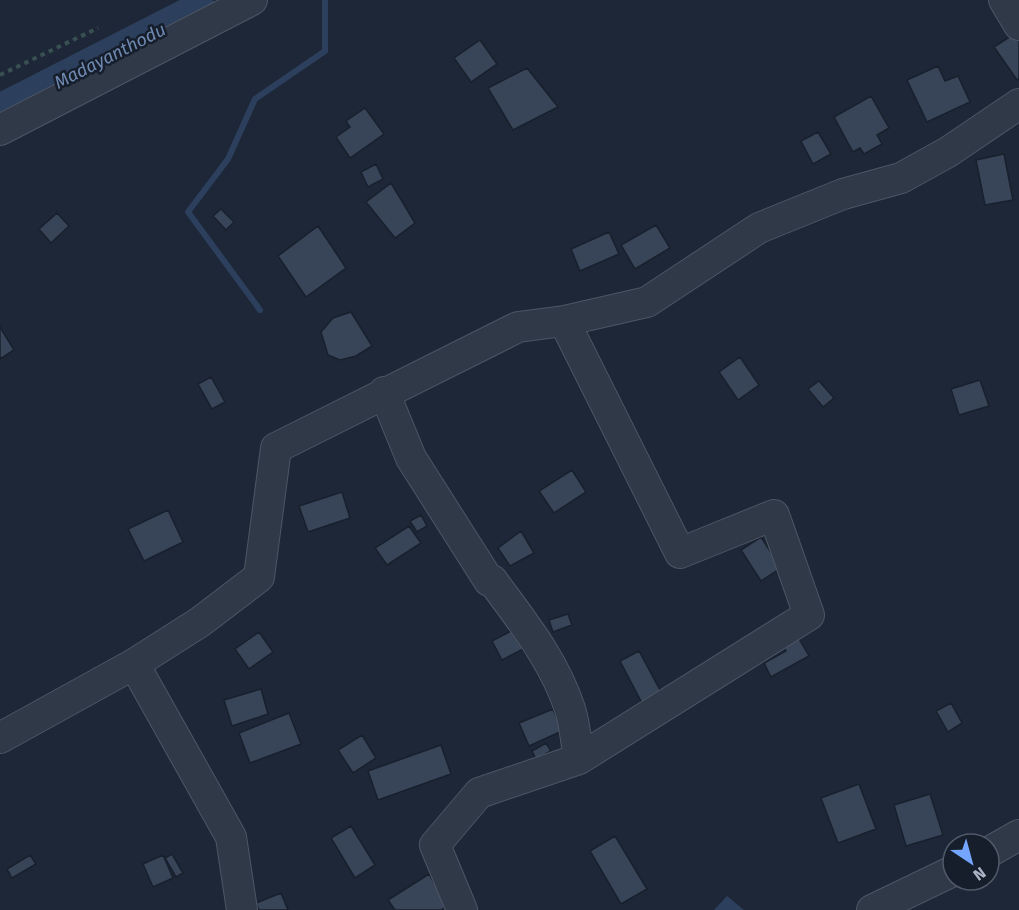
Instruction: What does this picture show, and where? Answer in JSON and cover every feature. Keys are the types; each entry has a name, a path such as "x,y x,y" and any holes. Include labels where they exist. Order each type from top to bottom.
{"street":[{"path":"0,130 252,0"},
{"path":"1004,0 1019,25"},
{"path":"0,738 134,664 200,622 259,577 276,448 518,327 564,321 647,302 759,228 843,194 901,178 948,152 1019,104"},
{"path":"462,910 435,845 479,793 579,759 809,615 774,515 680,553 564,321"},
{"path":"384,392 411,458 489,580 492,580 533,636 556,673 571,711 579,759"},
{"path":"134,664 231,837 242,910"},
{"path":"1001,846 1019,836"},
{"path":"872,910 941,877"}],"path":[{"path":"0,75 98,28"}],"water":[{"path":"727,896 744,910 714,910"}],"building":[{"path":"1014,34 1019,41 1019,79 1017,80 994,47"},
{"path":"480,40 497,64 471,82 454,58"},
{"path":"938,66 945,81 958,76 970,102 927,122 907,80"},
{"path":"527,68 558,107 513,130 488,88"},
{"path":"871,96 889,128 877,135 882,144 864,154 860,148 853,152 834,117"},
{"path":"365,108 384,134 350,158 336,137 350,127 346,121"},
{"path":"818,132 831,154 813,164 801,141"},
{"path":"1004,154 1013,200 985,205 976,160"},
{"path":"376,164 383,179 368,187 361,172"},
{"path":"391,183 415,223 395,238 366,202"},
{"path":"221,209 234,222 226,230 213,216"},
{"path":"57,213 69,226 51,243 39,229"},
{"path":"656,225 670,248 635,269 621,245"},
{"path":"318,226 346,268 306,297 278,256"},
{"path":"609,232 619,254 580,271 571,249"},
{"path":"351,312 372,346 356,356 340,360 328,355 321,332 333,318"},
{"path":"0,327 14,350 0,359"},
{"path":"740,357 759,385 738,400 719,372"},
{"path":"211,377 225,402 212,409 198,384"},
{"path":"980,380 989,406 959,415 951,389"},
{"path":"819,381 834,398 823,407 808,389"},
{"path":"572,470 586,492 554,513 539,491"},
{"path":"342,492 350,518 308,532 299,506"},
{"path":"168,510 183,542 144,561 128,529"},
{"path":"421,515 427,526 417,532 410,521"},
{"path":"409,526 421,543 387,565 375,548"},
{"path":"521,531 534,553 510,566 498,548"},
{"path":"761,537 781,568 761,581 741,550"},
{"path":"568,614 572,625 553,632 549,620"},
{"path":"515,629 525,648 502,660 492,641"},
{"path":"794,630 809,656 771,677 764,663 786,651 779,638"},
{"path":"259,632 273,652 249,669 235,649"},
{"path":"639,651 661,692 642,703 620,661"},
{"path":"261,689 268,714 232,726 224,700"},
{"path":"951,703 962,723 948,732 936,711"},
{"path":"553,709 562,731 529,746 519,723"},
{"path":"289,713 301,744 250,763 239,733"},
{"path":"362,735 376,758 353,773 338,750"},
{"path":"546,743 551,751 536,759 532,751"},
{"path":"441,745 451,774 378,800 368,771"},
{"path":"859,784 876,829 838,843 821,798"},
{"path":"930,794 942,832 941,836 906,846 894,805"},
{"path":"351,826 375,865 355,878 331,838"},
{"path":"615,836 647,889 621,904 590,851"},
{"path":"172,854 183,873 176,877 165,858"},
{"path":"30,855 36,864 12,878 7,869"},
{"path":"163,855 173,878 153,887 143,864"},
{"path":"429,874 448,905 441,910 395,910 388,900"},
{"path":"281,893 288,910 259,910 256,903"}],"waterway":[{"path":"260,310 188,212 228,159 255,99 325,51 325,0"},
{"name":"Madayanthodu","path":"0,113 198,12"}]}
